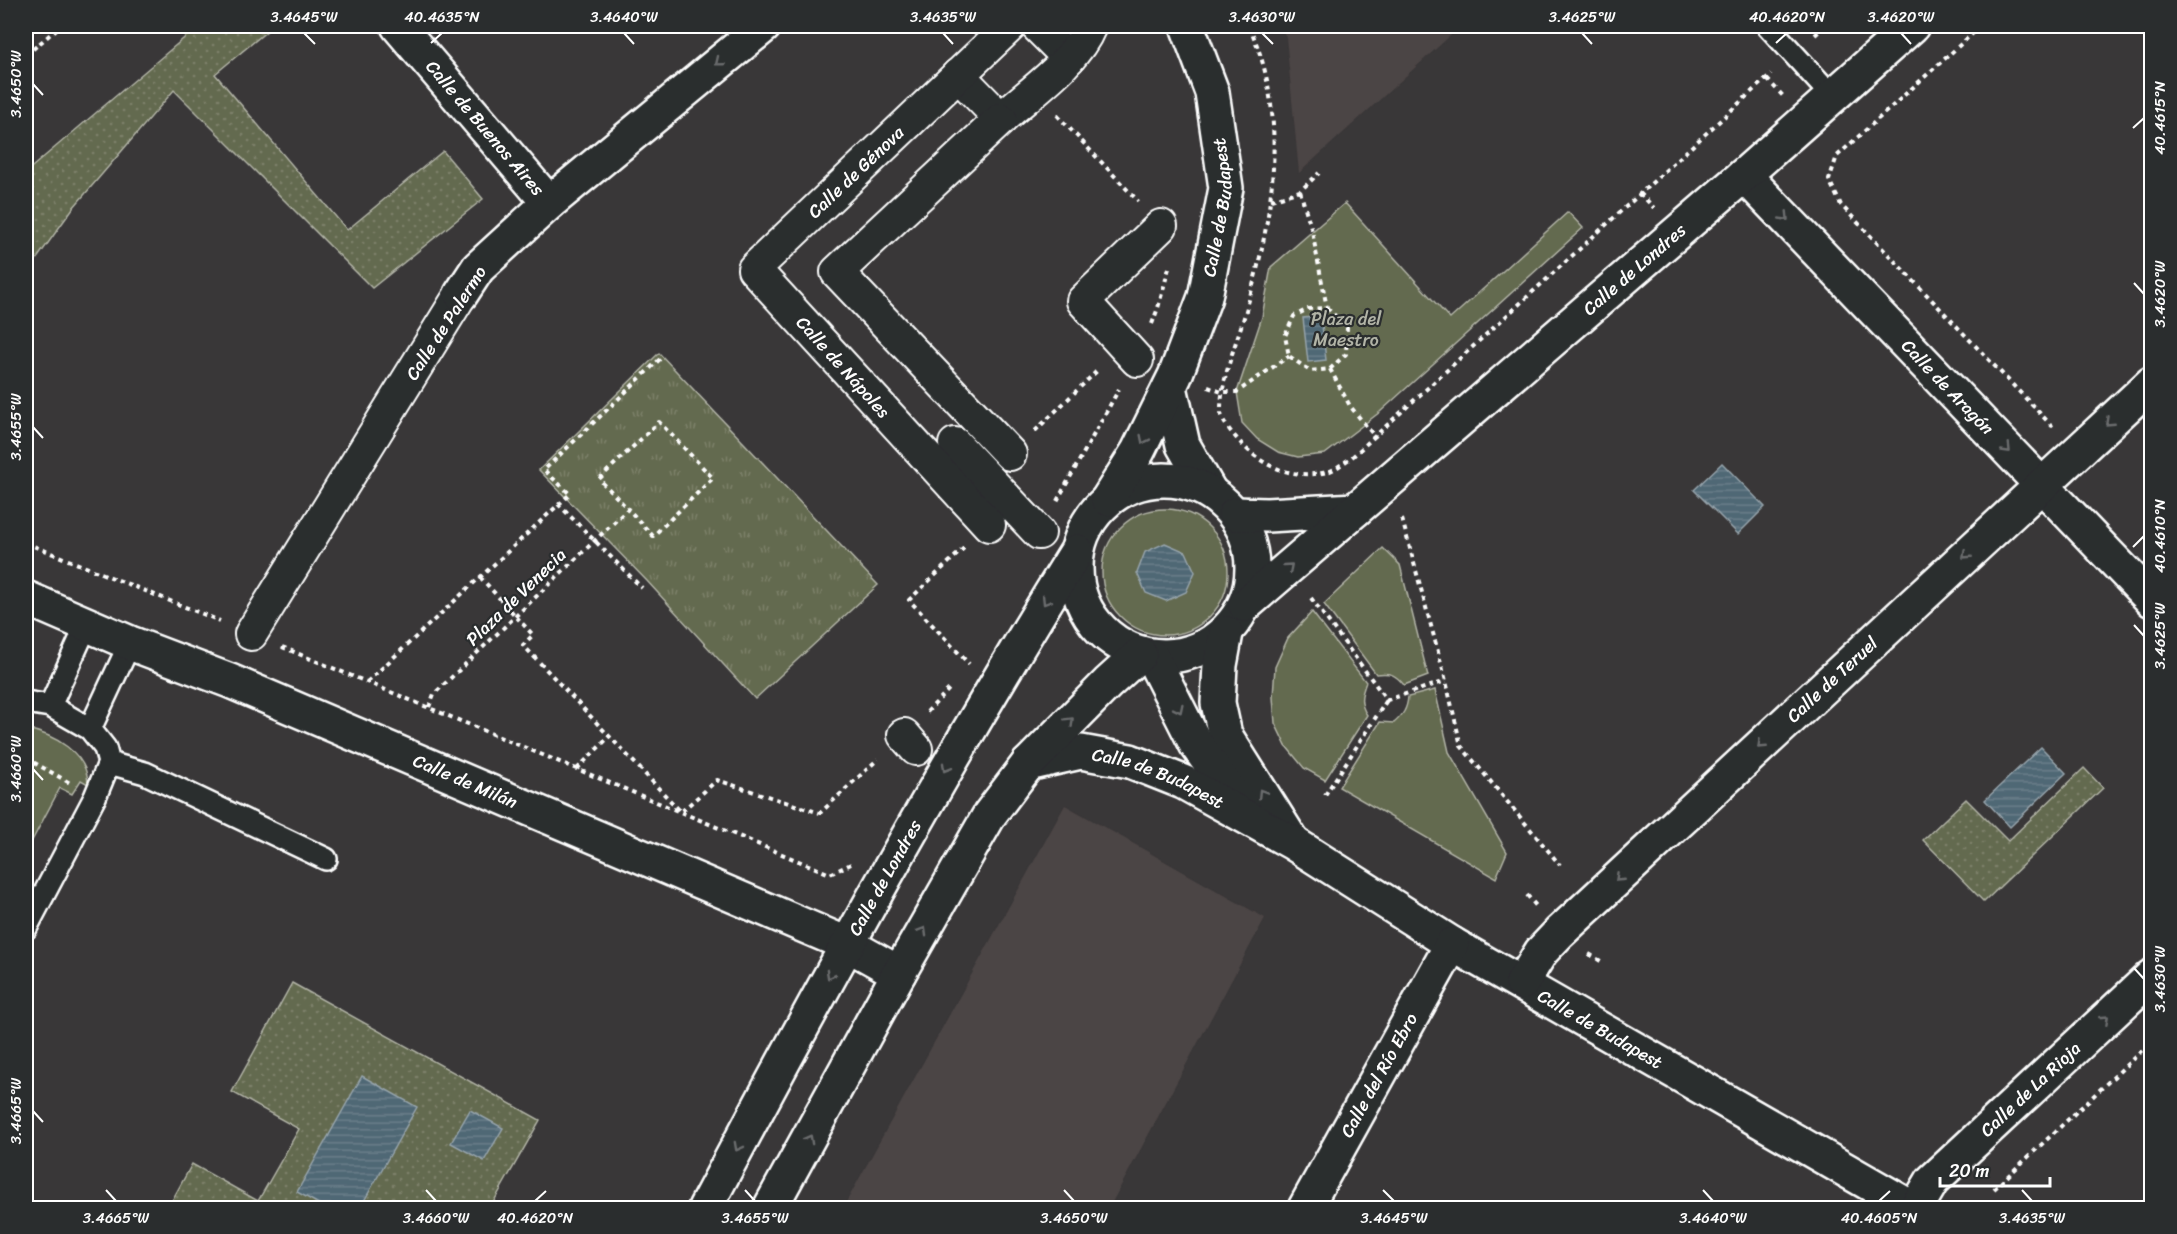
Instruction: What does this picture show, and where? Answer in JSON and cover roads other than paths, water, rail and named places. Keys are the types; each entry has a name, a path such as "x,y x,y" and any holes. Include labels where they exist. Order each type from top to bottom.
{"street":[{"name":"Calle de Buenos Aires","path":"398,26 549,203"},
{"name":"Calle de Palermo","path":"251,634 478,268 549,203 764,26"},
{"name":"Calle de Génova","path":"754,270 1010,26"},
{"path":"1036,26 1069,58"},
{"path":"1010,454 837,272 1000,119 1069,58 1085,38 1090,26"},
{"name":"Calle de Budapest","path":"1107,500 1138,451 1170,387 1204,297 1226,188 1212,92 1187,26"},
{"name":"Calle de Londres","path":"1245,605 1744,175 1912,26"},
{"path":"958,75 1000,119"},
{"name":"Calle de Aragón","path":"1744,175 2151,600"},
{"path":"1130,353 1083,301 1161,226"},
{"name":"Calle de Nápoles","path":"754,270 944,454 1040,533"},
{"name":"Calle de Teruel","path":"1522,983 1541,951 1559,933 2151,383"},
{"path":"1170,387 1183,445 1210,492"},
{"path":"944,454 980,422"},
{"name":"Calle de Nápoles","path":"944,454 989,525"},
{"path":"1164,479 1187,482 1210,492 1235,514 1249,540 1253,570 1245,605 1226,633 1197,651 1169,657 1146,656 1104,635 1086,610 1076,585 1077,551 1088,522 1107,500 1135,484 1164,479"},
{"path":"1235,514 1268,515 1355,510"},
{"name":"Calle de Londres","path":"705,1209 847,944 948,764 1077,551"},
{"name":"Calle de Milán","path":"26,598 130,643 241,686 847,944 899,973"},
{"name":"Calle de Budapest","path":"1226,633 1220,665 1218,703 1225,735 1293,843"},
{"path":"770,1209 899,973 990,814 1028,764 1108,683 1146,656"},
{"name":"Calle de Budapest","path":"1146,656 1196,744 1250,819"},
{"name":"Calle de Budapest","path":"1028,764 1081,752 1130,761 1183,782 1293,843 1452,944 1914,1209"},
{"name":"Calle del Río Ebro","path":"1305,1209 1452,944"},
{"name":"Calle de La Rioja","path":"1914,1209 1932,1181 2151,976"}],"lane":[{"path":"1768,26 1832,96"},
{"path":"50,706 87,624"},
{"path":"90,729 130,643"},
{"path":"26,702 50,706 90,729 105,748 109,763 95,797 26,928"},
{"path":"109,763 145,773 326,859"}],"water":[{"path":"1321,316 1326,360 1308,362 1303,318"},
{"path":"1722,463 1765,507 1738,534 1694,490"},
{"path":"1165,543 1186,552 1195,572 1186,592 1166,601 1146,593 1137,573 1145,552"},
{"path":"2041,747 2066,773 2010,827 1985,800"},
{"path":"362,1076 417,1107 360,1208 326,1208 297,1192"},
{"path":"470,1110 503,1128 484,1161 451,1143"}],"park label":[{"name":"Plaza del Maestro","path":"1346,329"}]}
